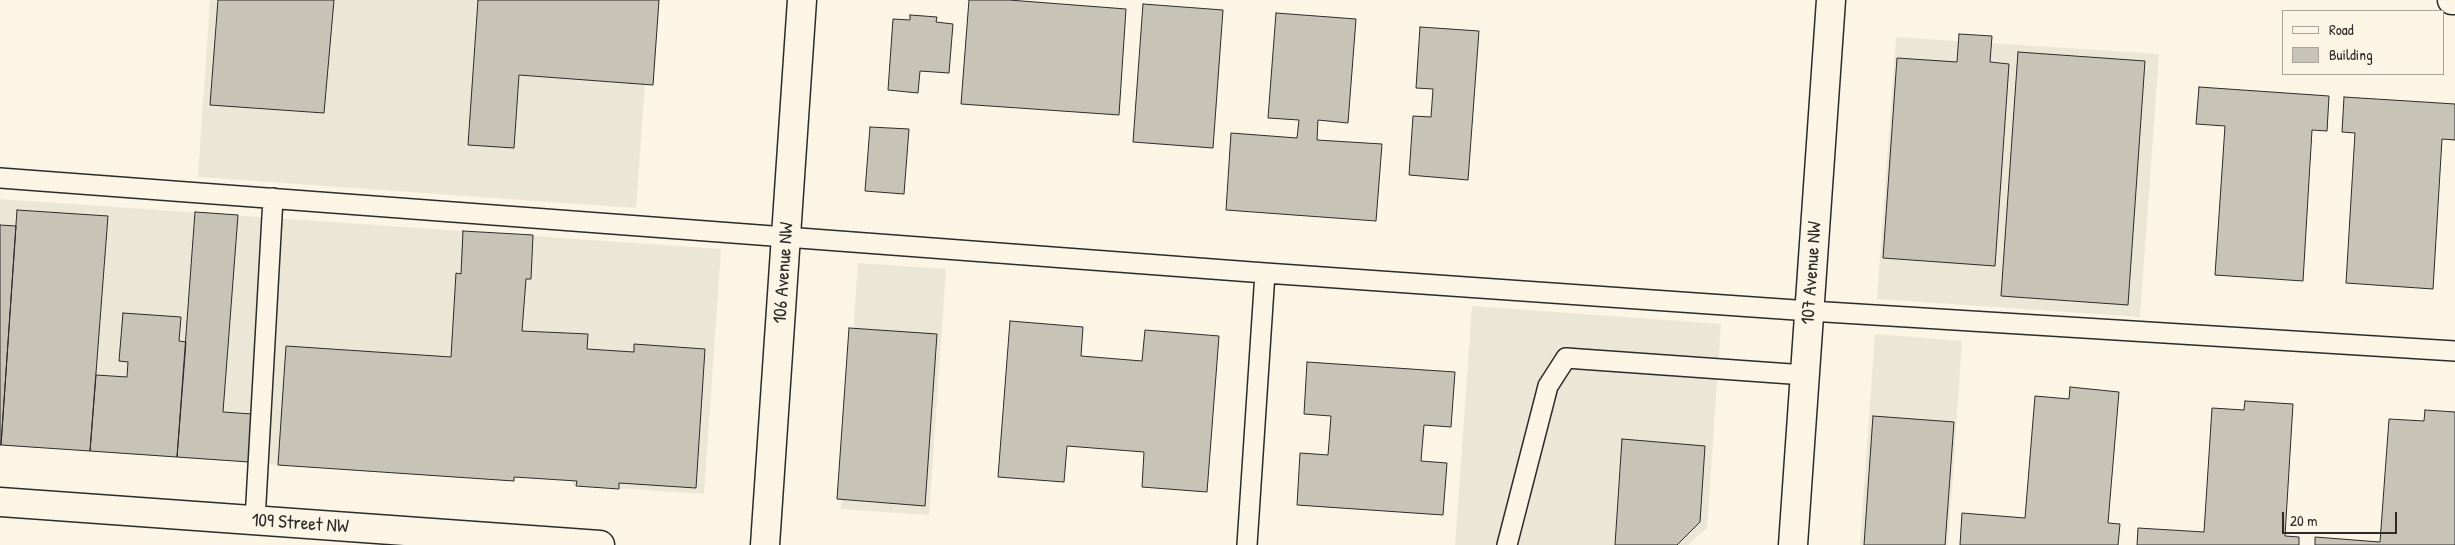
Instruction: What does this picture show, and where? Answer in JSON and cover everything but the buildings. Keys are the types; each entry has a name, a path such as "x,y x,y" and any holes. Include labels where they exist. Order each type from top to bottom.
{"main road":[{"name":"106 Avenue NW","path":"765,545 802,0"},
{"name":"107 Avenue NW","path":"1793,545 1831,0"},
{"name":"109 Street NW","path":"0,502 600,545"}],"lane":[{"path":"0,178 1265,273 1810,311 2455,351"},
{"path":"255,520 274,198"},
{"path":"1247,545 1265,273"},
{"path":"1506,545 1548,386 1566,358 1805,375"}],"shaded area":[{"path":"210,0 651,0 636,208 198,177"},
{"path":"1896,37 2159,54 2140,317 1877,299"},
{"path":"0,199 721,249 704,494 572,485 573,480 512,476 511,481 0,445"},
{"path":"858,263 946,269 929,515 841,509"},
{"path":"1472,306 1721,324 1707,528 1688,545 1455,545"},
{"path":"1875,334 1962,341 1948,545 1860,545"}]}
